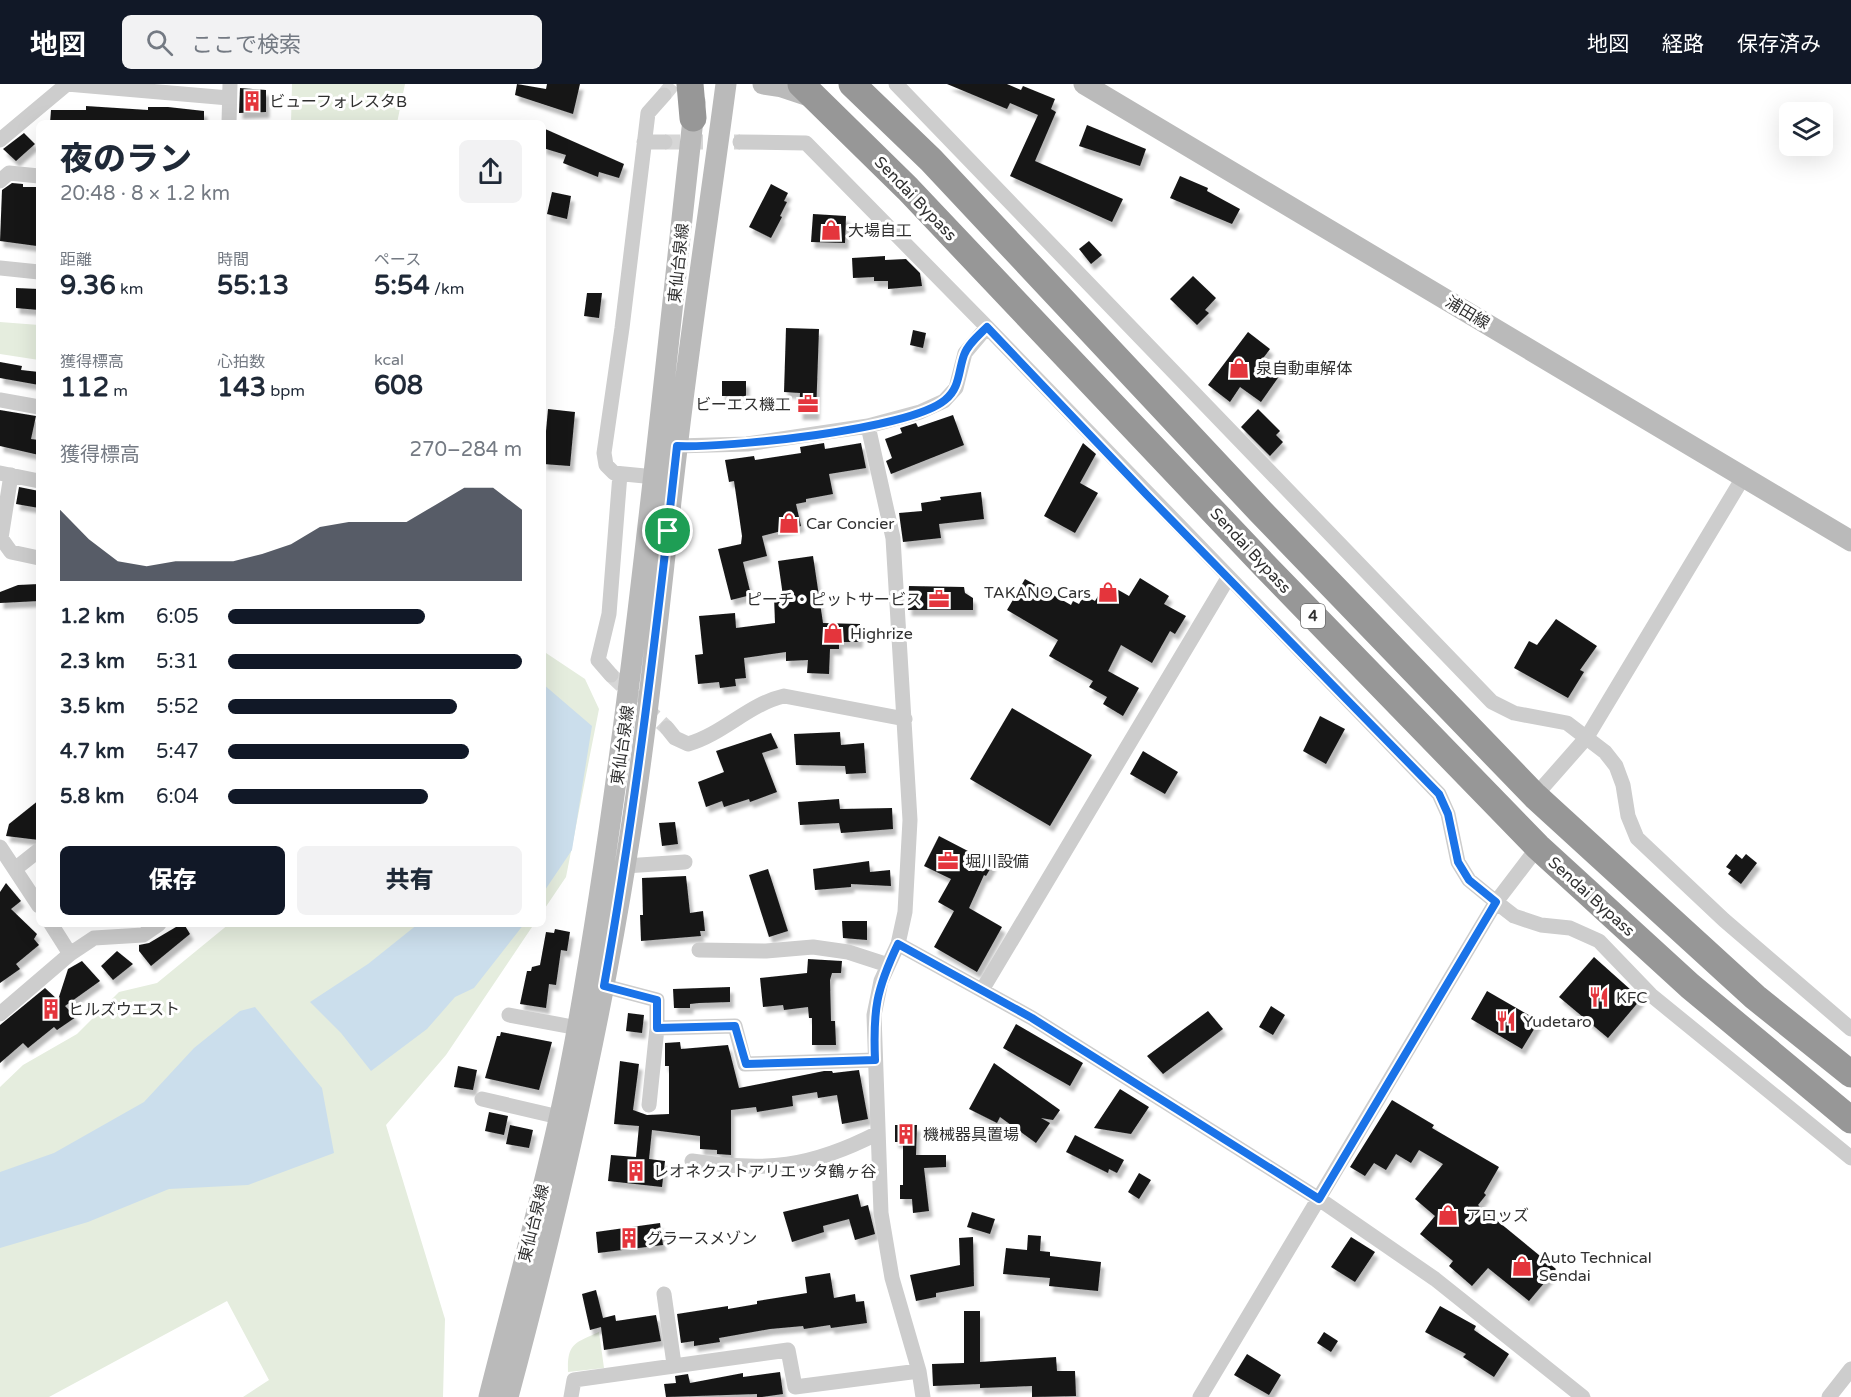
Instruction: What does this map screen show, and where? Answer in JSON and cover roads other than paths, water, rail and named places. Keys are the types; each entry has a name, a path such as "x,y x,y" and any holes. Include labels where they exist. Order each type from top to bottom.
{"highway":[{"path":"690,84 693,118"},
{"name":"Sendai Bypass","path":"852,84 931,160 1261,512 1535,796 1737,982 1851,1074"},
{"name":"Sendai Bypass","path":"808,91 909,189 1264,566 1538,846 1690,986 1851,1120"}],"street":[{"path":"0,140 67,84 230,91 229,120"},
{"name":"東仙台泉線","path":"489,1397 559,1117 578,1028 618,777 655,477 698,84"},
{"path":"508,1397 552,1233 604,986 625,866 649,700 677,446 725,93 752,84"},
{"path":"763,84 808,91"},
{"path":"896,84 1492,702 1514,713 1567,723 1605,752 1616,766 1623,785 1628,816 1637,838 1724,920 1851,1029"},
{"name":"浦田線","path":"1084,84 1851,541"},
{"path":"655,477 614,473 606,465 604,453 622,328 648,113 664,95"},
{"path":"644,142 665,142"},
{"path":"740,142 806,143 1439,794 1448,814 1458,862 1469,880 1514,916 1541,926 1570,928 1599,941 1651,995 1851,1158"},
{"path":"0,181 9,173 36,176"},
{"path":"0,268 36,273"},
{"path":"677,446 747,444 868,426 920,412 944,401 956,388 964,353 987,327"},
{"path":"0,400 36,406"},
{"path":"868,426 892,538 910,820 905,912 898,944 881,981 873,1015 881,1213 892,1278 919,1371 923,1397"},
{"path":"36,480 6,474 1,538 11,552 36,557"},
{"path":"611,675 598,660 609,614 620,474"},
{"path":"1535,796 1587,738 1744,476"},
{"path":"982,990 1228,578"},
{"path":"667,728 675,738 688,744 734,723 768,700 784,696 904,720"},
{"path":"1200,1397 1496,902 1538,846"},
{"path":"0,847 36,901"},
{"path":"15,869 36,852"},
{"path":"625,866 685,862"},
{"path":"53,927 70,954"},
{"path":"0,1014 70,954 94,938 143,935 155,927"},
{"path":"898,944 1032,1018 1319,1199 1435,1279 1583,1397"},
{"path":"699,950 766,951 813,947 848,952 888,965"},
{"path":"604,986 657,1000 657,1028 649,1105"},
{"path":"509,1015 578,1028"},
{"path":"657,1028 735,1026 746,1064 875,1060"},
{"path":"482,1099 559,1117"},
{"path":"692,1161 734,1167 772,1168 838,1153 878,1133"},
{"path":"664,1294 674,1364"},
{"path":"571,1397 574,1380 674,1364 788,1350 795,1387 919,1371"},
{"path":"1829,1397 1851,1369"}],"water":[{"path":"546,687 592,726 572,850 546,889"},
{"path":"414,927 522,927 474,988 455,997 427,1029 371,1071 341,1033 310,1002 368,964"},
{"path":"255,1007 322,1088 334,1153 248,1185 169,1189 88,1222 0,1248 0,1172 54,1153 144,1102 194,1048 240,1011"}],"tunnel":[{"path":"664,95 673,84"},
{"path":"665,142 740,142"},
{"path":"611,675 667,728"}],"place":[{"name":"ビューフォレスタB","path":"252,101"},
{"name":"大場自工","path":"831,230"},
{"name":"泉自動車解体","path":"1239,368"},
{"name":"ビーエス機工","path":"808,404"},
{"name":"Car Concier","path":"789,523"},
{"name":"TAKANO Cars","path":"1108,592"},
{"name":"ピーチ・ピットサービス","path":"939,599"},
{"name":"Highrize","path":"833,633"},
{"name":"堀川設備","path":"948,861"},
{"name":"KFC","path":"1599,997"},
{"name":"ヒルズウエスト","path":"51,1009"},
{"name":"Yudetaro","path":"1506,1021"},
{"name":"機械器具置場","path":"906,1134"},
{"name":"レオネクストアリエッタ鶴ヶ谷","path":"636,1171"},
{"name":"アロッズ","path":"1448,1215"},
{"name":"グラースメゾン","path":"629,1238"},
{"name":"Auto Technical Sendai","path":"1522,1266"}]}
